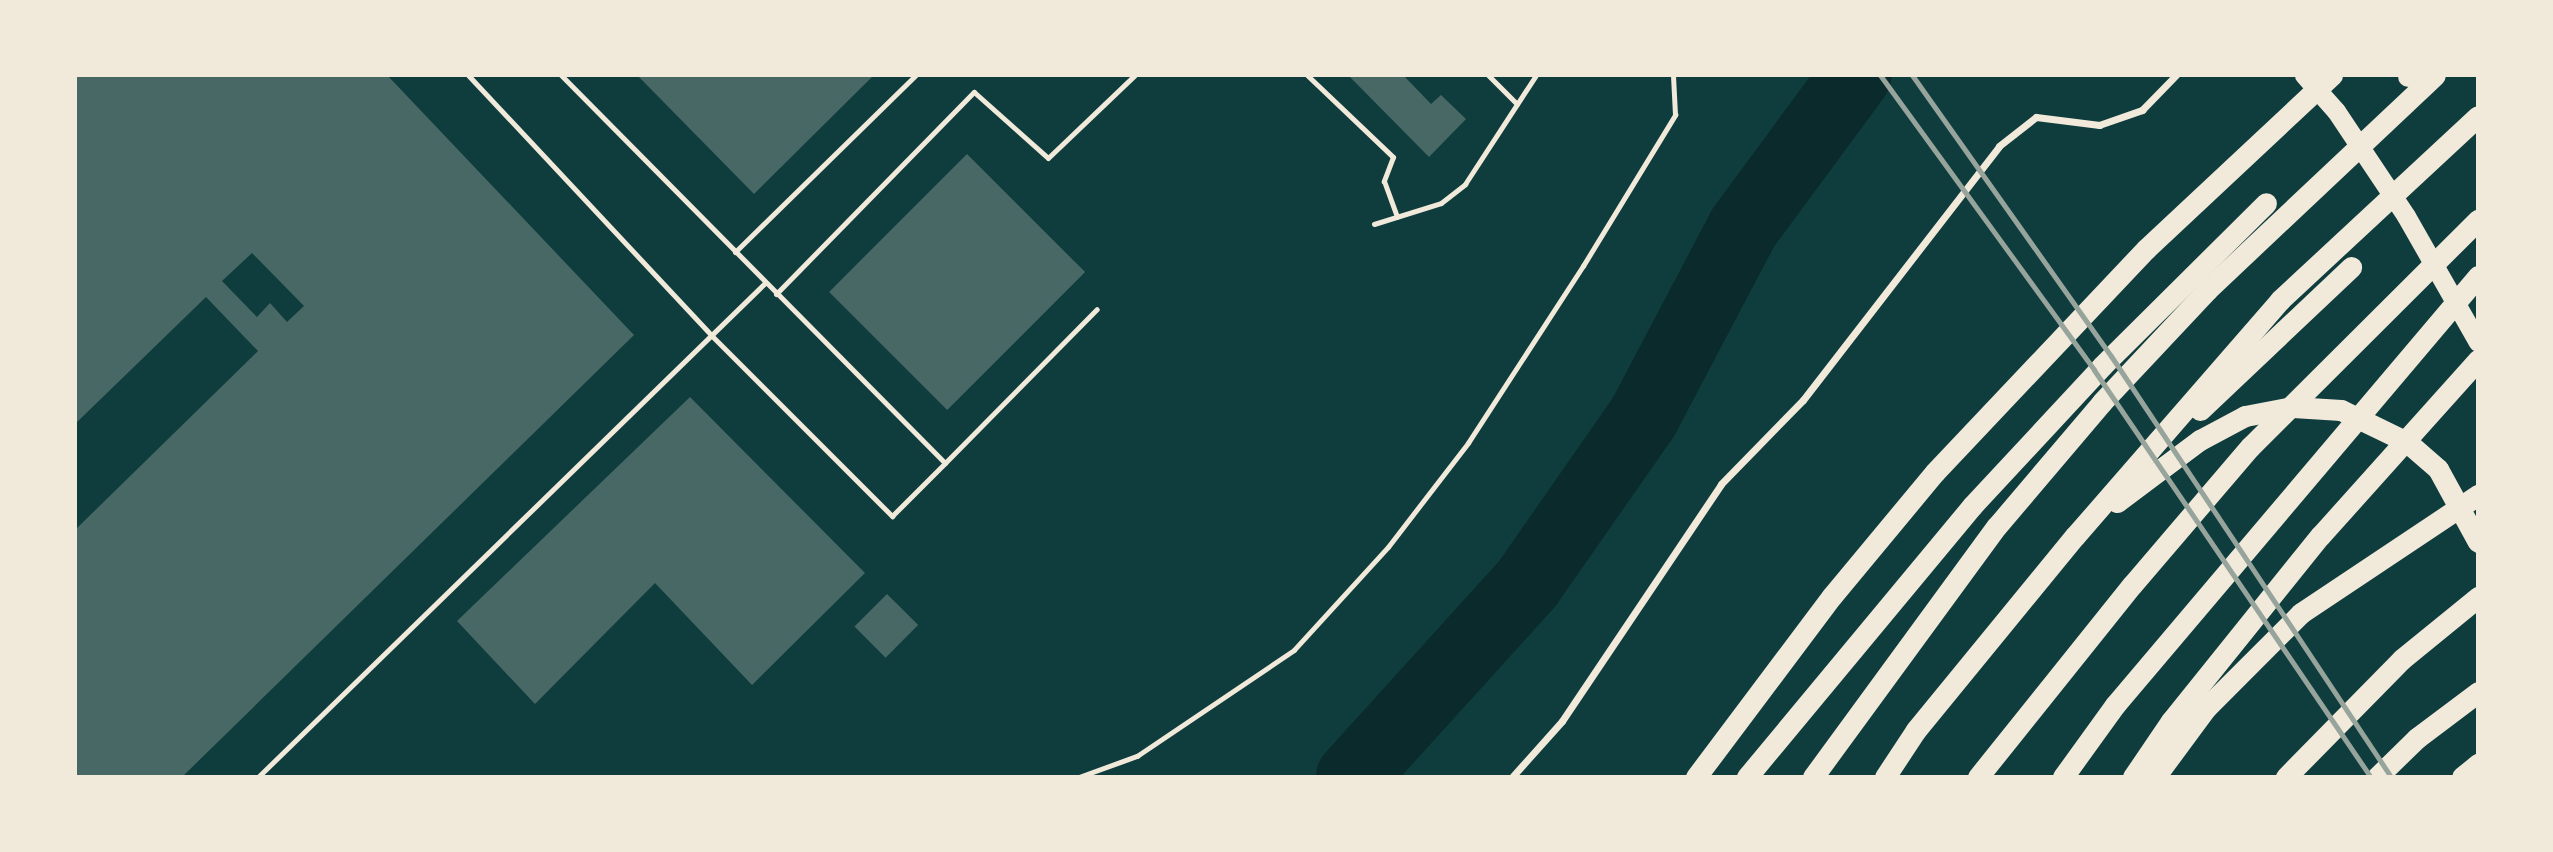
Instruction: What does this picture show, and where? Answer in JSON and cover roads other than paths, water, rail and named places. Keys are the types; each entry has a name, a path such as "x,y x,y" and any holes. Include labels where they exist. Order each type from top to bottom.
{"highway":[{"path":"2304,75 2336,111 2406,216 2478,342"},
{"path":"1696,777 1832,596 1935,472 2146,249 2332,75"},
{"path":"1813,777 1997,526 2102,402 2207,289 2435,75"},
{"path":"1886,777 1916,730 2067,547 2280,300 2478,116"},
{"path":"1747,777 1972,506 2102,366 2266,204"},
{"path":"1978,777 2132,585 2250,447 2478,220"},
{"path":"1886,777 1927,699 2050,552 2351,267"},
{"path":"2063,777 2115,705 2478,276"},
{"path":"2133,777 2171,721 2319,536 2478,360"},
{"path":"2050,552 2200,440 2245,416 2293,407 2341,410 2407,442 2438,469 2478,542"},
{"path":"2155,777 2206,708 2301,613 2478,495"},
{"path":"2286,777 2402,659 2478,597"},
{"path":"2377,777 2417,738 2478,692"},
{"path":"1756,777 1778,740"},
{"path":"2462,777 2478,764"}],"street":[{"path":"1512,777 1562,721 1721,484 1803,400 2000,146 2036,117 2099,125 2142,110 2176,75"}],"lane":[{"path":"467,75 712,336 892,516 1097,309"},
{"path":"561,75 945,463"},
{"path":"735,253 916,75"},
{"path":"776,294 974,92 1048,158 1135,75"},
{"path":"1307,75 1393,157 1384,181 1397,217"},
{"path":"1488,75 1517,104"},
{"path":"1374,224 1441,203 1465,184 1536,75"},
{"path":"258,777 765,283"}],"waterway":[{"path":"1352,777 1527,584 1644,416 1743,228 1856,75"}],"railway":[{"path":"1880,75 2094,370 2371,777"},
{"path":"1912,75 2111,356 2391,777"}]}
